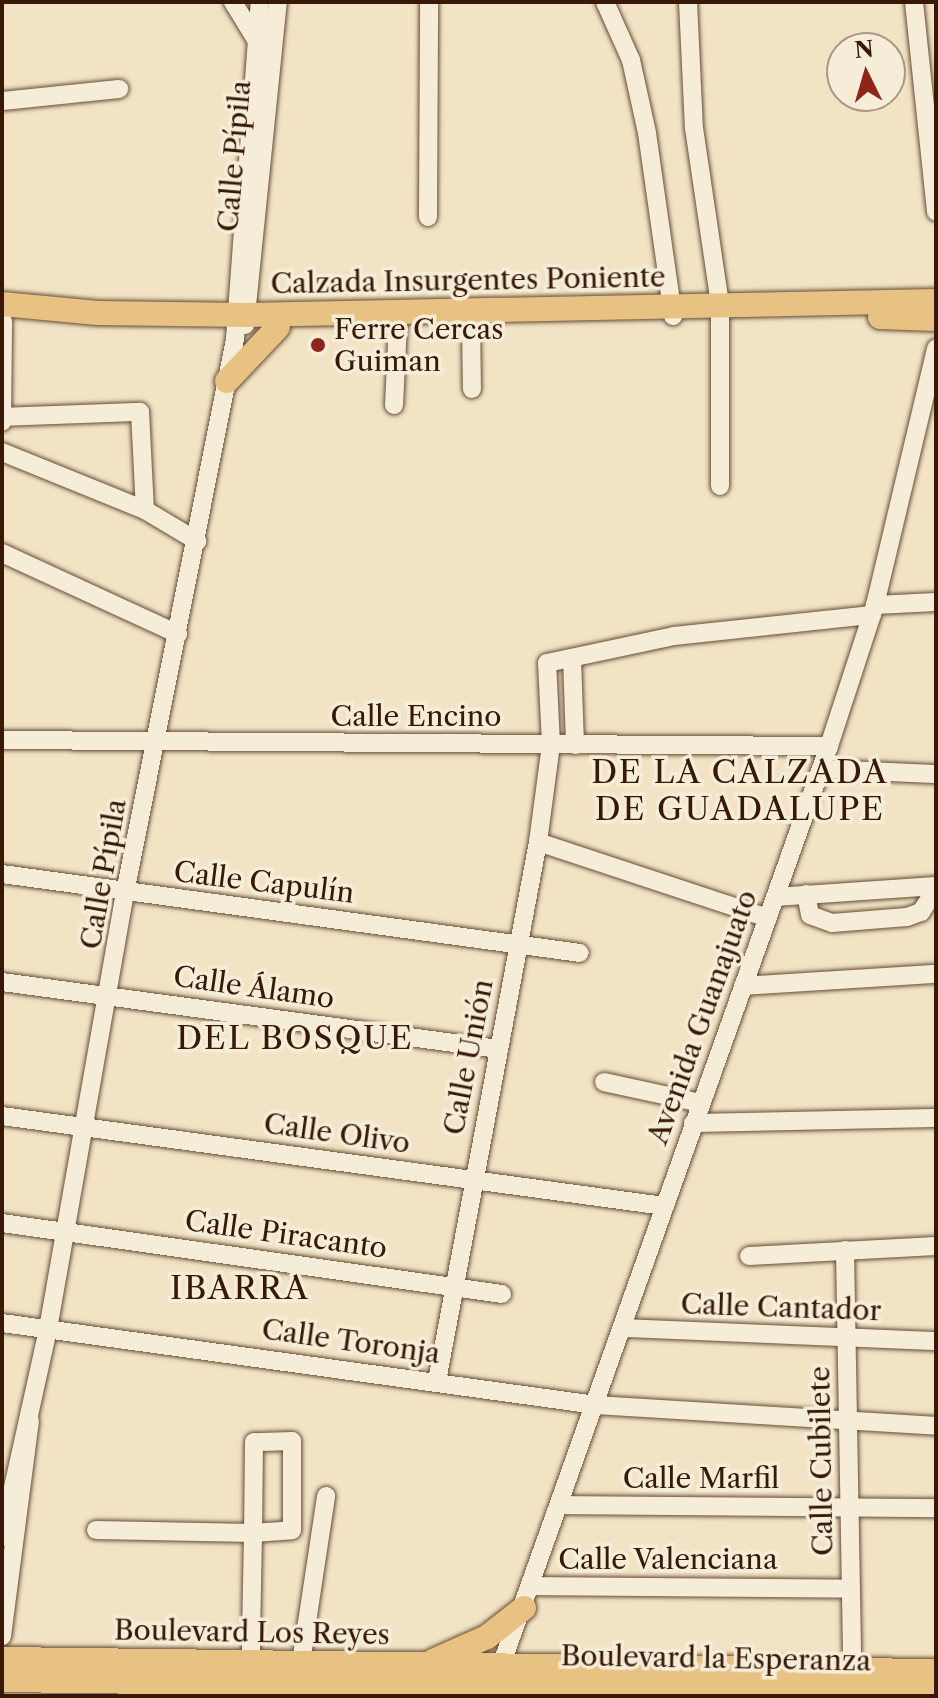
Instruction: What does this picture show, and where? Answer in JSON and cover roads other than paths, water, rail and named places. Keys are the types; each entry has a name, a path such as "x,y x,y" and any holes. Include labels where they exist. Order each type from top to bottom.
{"main road":[{"name":"Calzada Insurgentes Poniente","path":"2,316 278,327 320,319 398,324 936,301"},
{"name":"Calzada Insurgentes Poniente","path":"720,309 936,319"},
{"name":"Calzada Insurgentes Poniente","path":"238,325 320,319 672,311"},
{"path":"227,381 278,327"},
{"path":"423,1665 474,1645 528,1597"},
{"name":"Boulevard Los Reyes","path":"2,1659 211,1670 300,1680 495,1682"},
{"name":"Boulevard Los Reyes","path":"2,1680 211,1670 251,1662 300,1680 423,1665 495,1682"},
{"name":"Boulevard la Esperanza","path":"495,1682 936,1671"},
{"name":"Boulevard la Esperanza","path":"495,1682 936,1692"}],"street":[{"path":"233,2 270,60"},
{"name":"Calle Pípila","path":"238,325 260,2"},
{"name":"Calle Pípila","path":"17,1441 30,1419 48,1329 63,1231 111,995 125,893 238,325 270,60 280,2"},
{"path":"428,217 429,2"},
{"path":"605,2 631,60 647,133 672,311"},
{"path":"688,2 694,128 720,309 720,486"},
{"path":"914,2 936,212"},
{"path":"2,101 119,89"},
{"path":"2,316 2,420 140,412 145,510"},
{"path":"471,321 472,389"},
{"path":"394,405 398,324"},
{"name":"Avenida Guanajuato","path":"495,1682 625,1328 700,1103 829,746 873,610 936,348"},
{"path":"2,452 145,510 197,541"},
{"path":"2,553 178,634"},
{"path":"575,745 572,658 674,636 936,602"},
{"name":"Calle Unión","path":"437,1381 538,842 551,744 547,663 572,658"},
{"name":"Calle Encino","path":"2,740 829,746"},
{"path":"821,769 936,774"},
{"path":"538,842 768,918"},
{"name":"Calle Capulín","path":"2,874 580,953"},
{"path":"806,894 810,915 832,923 907,917 921,912 936,887"},
{"path":"775,897 936,887"},
{"path":"743,986 936,974"},
{"name":"Calle Álamo","path":"2,982 498,1049"},
{"path":"604,1082 700,1103"},
{"name":"Calle Olivo","path":"2,1116 664,1206"},
{"path":"693,1123 936,1118"},
{"name":"Calle Piracanto","path":"2,1223 502,1294"},
{"path":"749,1256 936,1246"},
{"name":"Calle Cubilete","path":"845,1250 845,1422 851,1507 852,1671"},
{"name":"Calle Toronja","path":"2,1323 596,1405 936,1426"},
{"name":"Calle Cantador","path":"625,1328 936,1341"},
{"path":"2,1537 17,1441"},
{"path":"2,1636 17,1441"},
{"path":"96,1530 253,1533 292,1530 292,1441 254,1442 253,1533 251,1662"},
{"path":"300,1680 326,1496"},
{"name":"Calle Marfil","path":"561,1505 936,1508"},
{"name":"Calle Valenciana","path":"528,1597 851,1589"}],"place":[{"name":"Ferre Cercas Guiman","path":"318,345"}],"district":[{"name":"DE LA CALZADA DE GUADALUPE","path":"740,792"},
{"name":"DEL BOSQUE","path":"295,1038"},
{"name":"IBARRA","path":"240,1288"}]}
